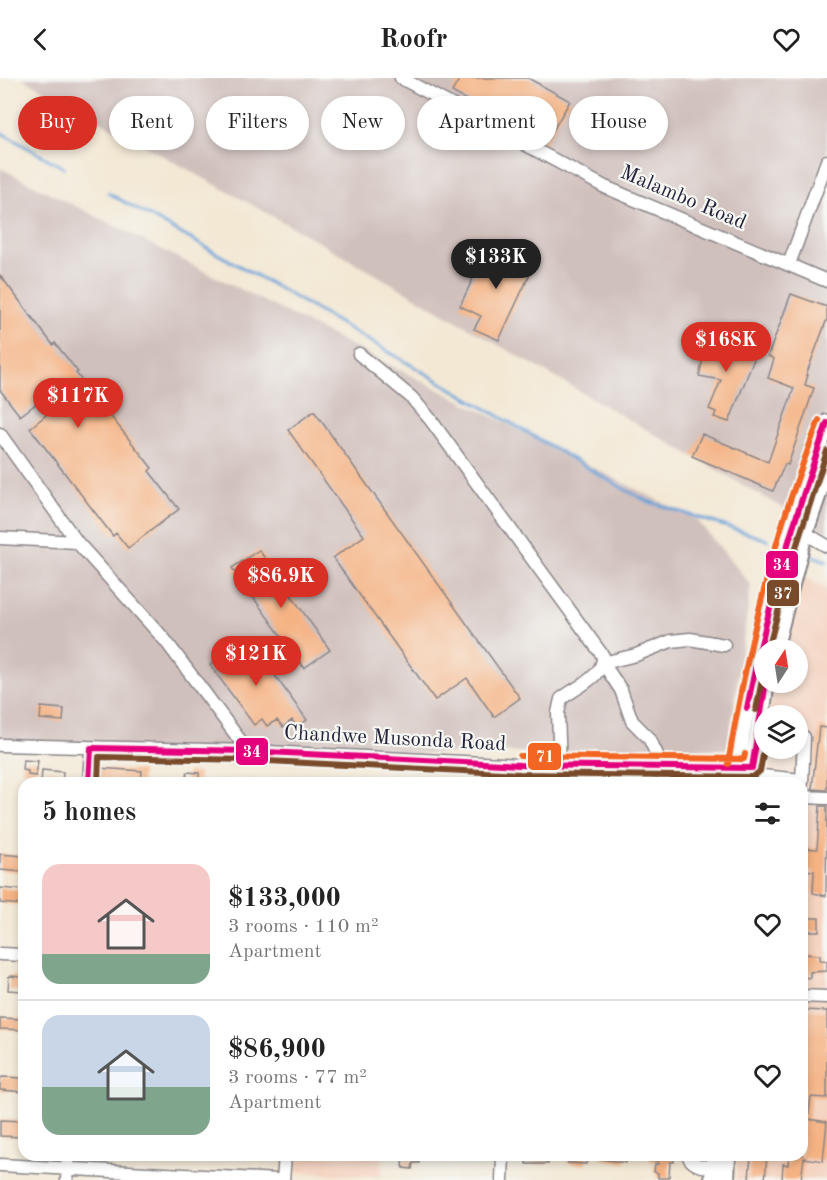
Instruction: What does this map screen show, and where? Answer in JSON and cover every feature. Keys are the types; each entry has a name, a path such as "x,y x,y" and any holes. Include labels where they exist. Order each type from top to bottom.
{"main road":[{"path":"746,775 750,689 790,531 827,423"},
{"path":"777,639 805,533 827,468"},
{"path":"746,775 764,693"},
{"path":"726,1180 728,1161"}],"street":[{"name":"Malambo Road","path":"401,78 605,187 827,281"},
{"path":"789,264 827,161"},
{"path":"359,354 411,398 430,419 603,656 603,663 596,675 561,699 558,713 560,766"},
{"path":"0,434 77,542 165,640 248,751"},
{"path":"805,533 827,546"},
{"path":"0,538 77,542"},
{"path":"603,663 636,655 671,641 690,639 724,645"},
{"path":"603,663 621,690 632,721 649,738 663,766"},
{"name":"Chandwe Musonda Road","path":"0,745 248,751 520,765 663,766 765,777"},
{"path":"89,777 91,748"},
{"path":"802,777 803,759"},
{"path":"520,765 520,777"},
{"path":"808,797 827,798"},
{"path":"0,954 18,955"},
{"path":"808,996 827,997"},
{"path":"283,1180 285,1161"},
{"path":"502,1180 503,1161"},
{"path":"691,1161 713,1168"},
{"path":"0,1166 68,1168 176,1177 277,1180"}],"shaded area":[{"path":"22,78 827,78 827,533 319,242 152,150 194,150 194,96 109,96 109,126 97,119 97,96 55,96"},
{"path":"0,168 697,520 751,585 728,749 250,756 0,748"},
{"path":"796,573 827,589 827,1180 736,1180 737,1161 808,1161 808,777 759,777 761,759 808,759 808,705 770,705 773,693 808,693 808,639 783,639"},
{"path":"290,1161 383,1161 382,1176 289,1172"}],"building":[{"path":"460,78 528,78 569,100 569,103 557,123 557,96 459,96 452,92"},
{"path":"489,244 534,265 499,340 474,329 481,316 460,306"},
{"path":"0,275 152,468 149,471 179,509 128,548 116,533 113,536 30,428 71,395 62,384 20,416 0,390"},
{"path":"791,294 827,307 827,319 806,375 808,375 805,385 814,388 788,465 785,464 773,491 692,456 702,434 768,462 794,388 768,378 774,359 768,356"},
{"path":"709,332 728,336 726,342 756,354 729,422 714,417 716,412 709,409 721,380 699,376"},
{"path":"314,411 520,698 494,717 467,678 435,700 333,558 364,536 288,430"},
{"path":"259,550 330,650 304,668 232,568"},
{"path":"248,638 307,720 297,727 292,720 283,727 277,720 267,726 262,719 254,725 210,665"},
{"path":"41,707 64,709 63,721 40,719"},
{"path":"819,727 827,728 827,790 812,789"},
{"path":"23,760 38,761 36,776 28,775 28,771 22,770"},
{"path":"98,768 142,771 142,777 97,777"},
{"path":"42,770 63,772 63,777 41,777"},
{"path":"187,772 199,773 199,777 187,777"},
{"path":"820,806 827,806 826,896 813,893 814,871 808,870 808,848 817,849"},
{"path":"0,854 18,856 18,872 0,870"},
{"path":"0,888 18,890 18,904 0,903"},
{"path":"810,918 819,918 819,931 808,931"},
{"path":"808,954 820,955 820,960 827,961 827,971 810,972 810,978 808,978"},
{"path":"9,976 18,977 18,991 8,990"},
{"path":"808,1010 827,1011 827,1098 811,1097 808,1119"},
{"path":"0,1018 18,1019 18,1030 0,1029"},
{"path":"0,1078 18,1078 18,1092 0,1090"},
{"path":"808,1119 827,1122 823,1161 808,1159"},
{"path":"0,1120 18,1121 18,1137 0,1136"},
{"path":"404,1161 419,1161 419,1163 413,1163 412,1169 403,1168"},
{"path":"526,1161 548,1161 548,1164 526,1164"},
{"path":"568,1161 586,1161 586,1164 568,1163"},
{"path":"658,1161 674,1161 670,1162 669,1178 658,1178 658,1173 654,1172 655,1164 658,1164"},
{"path":"750,1161 767,1161 765,1180 749,1179"},
{"path":"788,1161 804,1161 801,1180 782,1180 783,1164 788,1165"}],"waterway":[{"path":"0,132 64,168"},
{"path":"108,193 277,287 624,489 647,501 768,540"},
{"path":"810,555 827,561"}],"transit line":[{"name":"71","path":"728,764 744,677 764,590 789,504 819,420"},
{"name":"34","path":"747,708 782,564 827,423"},
{"name":"37","path":"771,639 790,566 827,451"},
{"name":"37","path":"757,705 759,693"},
{"name":"34","path":"89,777 91,748 248,751 520,765 752,768 764,693"},
{"name":"71","path":"520,756 744,759 745,754"},
{"name":"37","path":"98,777 99,757 248,760 520,774 753,777"},
{"name":"37","path":"753,777 760,771 762,759"}]}
